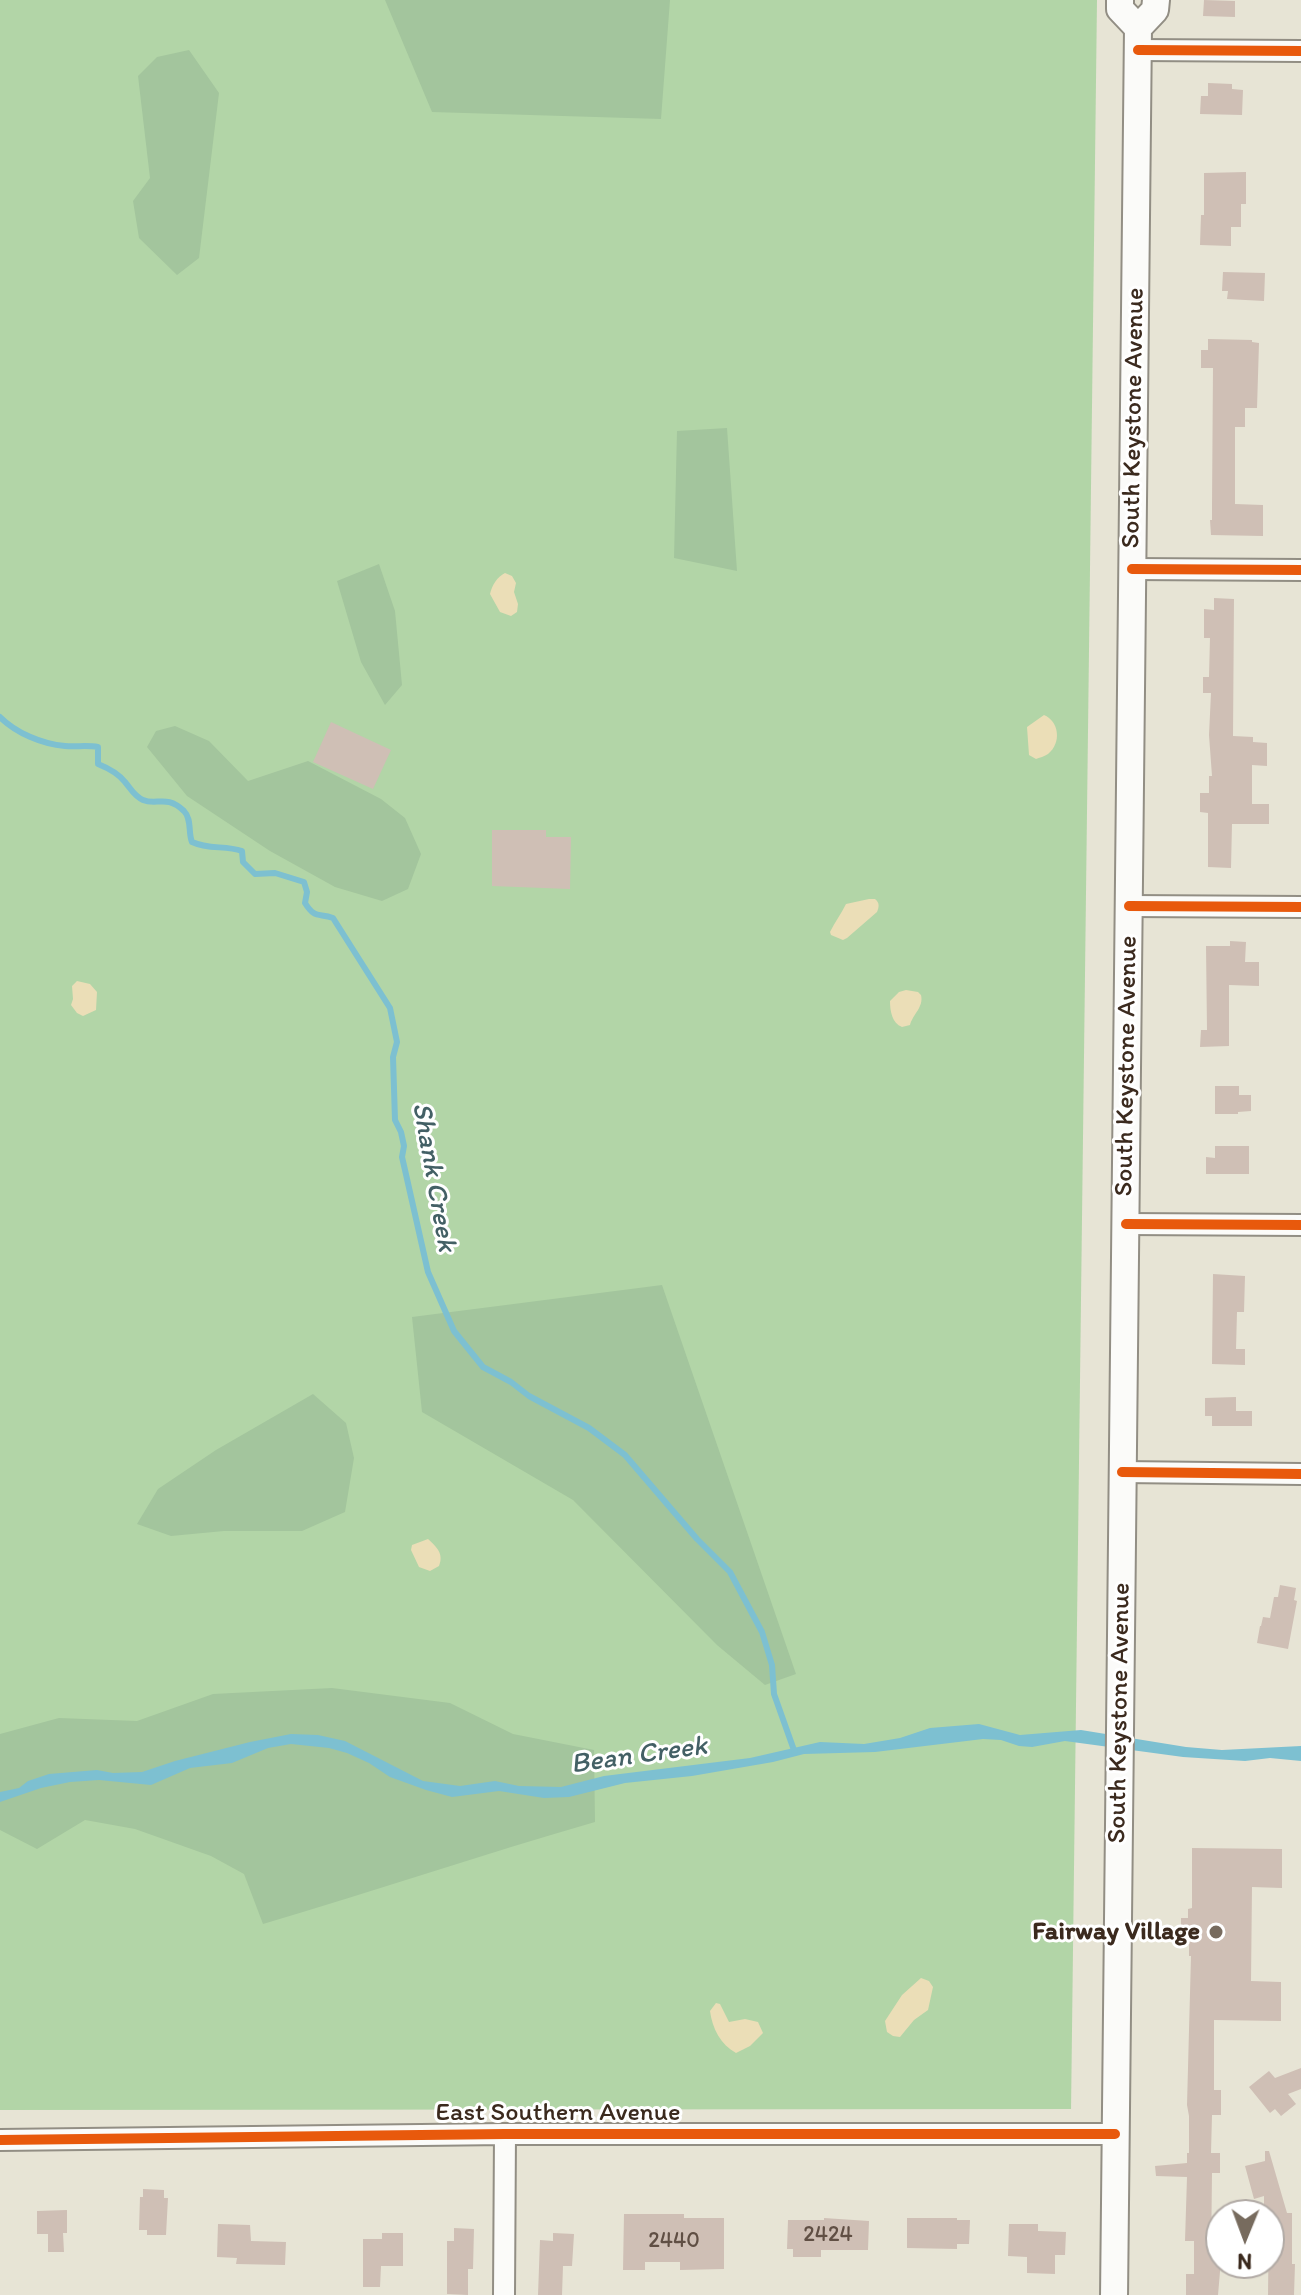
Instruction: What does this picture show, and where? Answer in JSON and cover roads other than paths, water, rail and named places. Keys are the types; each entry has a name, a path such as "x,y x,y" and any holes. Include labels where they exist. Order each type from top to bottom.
{"main road":[{"path":"1120,0 1120,9 1138,39 1155,10 1156,0"},
{"name":"South Keystone Avenue","path":"1114,2295 1138,39"}],"street":[{"path":"1138,39 1301,51"},
{"path":"1132,569 1301,570"},
{"path":"1129,906 1301,907"},
{"path":"1126,1224 1301,1225"},
{"path":"1122,1472 1301,1474"},
{"path":"504,2295 505,2134"},
{"name":"East Southern Avenue","path":"0,2140 505,2134 1115,2134"}],"water":[{"name":"Bean Creek","path":"979,1724 1020,1735 1081,1730 1222,1750 1301,1746 1301,1761 1183,1757 1065,1741 1032,1747 983,1739 875,1752 804,1754 692,1776 625,1783 569,1797 544,1798 499,1791 452,1797 390,1777 347,1753 291,1744 268,1748 232,1763 190,1768 151,1785 99,1780 70,1782 0,1802 0,1792 19,1788 28,1781 49,1774 97,1770 142,1772 175,1761 291,1734 318,1735 345,1741 423,1781 460,1786 495,1781 519,1786 561,1787 604,1776 750,1758 820,1742 864,1744 900,1738 930,1728"}],"waterway":[{"name":"Shank Creek","path":"0,717 22,733 47,743 98,747 98,764 119,776 137,796 143,800 172,803 184,811 192,842 242,851 243,862 255,874 275,873 304,882 308,908 317,915 333,918 390,1008 397,1042 393,1057 395,1120 404,1146 402,1157 428,1272 454,1331 483,1367 589,1428 625,1455 697,1539 730,1572 762,1632 772,1665 774,1694 795,1753"}],"place":[{"name":"Fairway Village","path":"1216,1932"}]}
